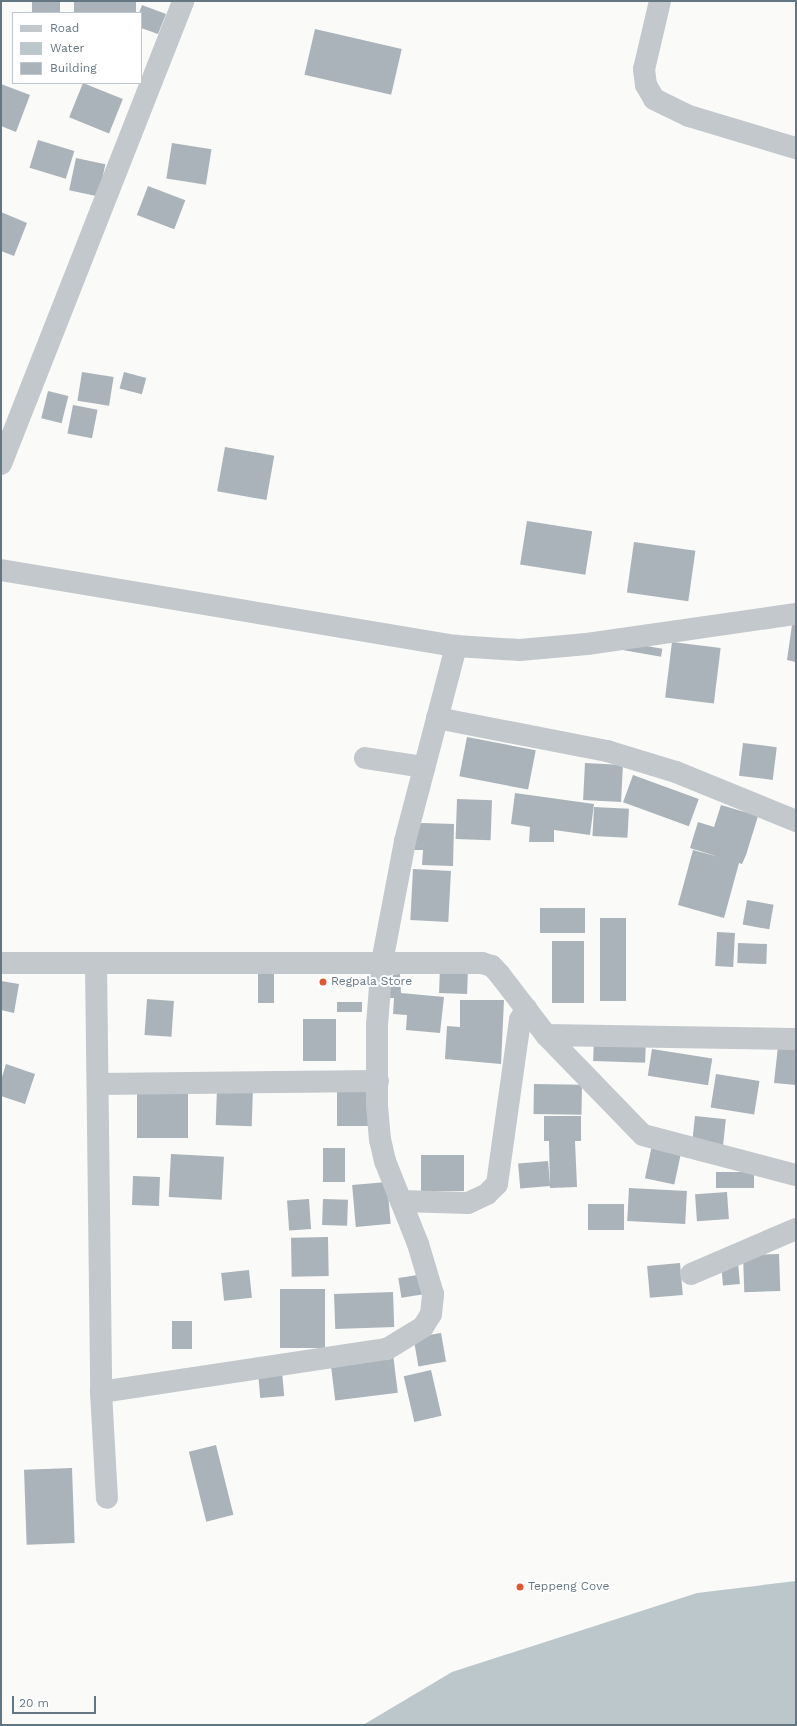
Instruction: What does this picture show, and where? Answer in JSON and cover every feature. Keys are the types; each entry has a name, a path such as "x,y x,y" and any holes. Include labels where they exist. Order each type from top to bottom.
{"street":[{"path":"1,464 183,1"},
{"path":"660,1 644,69 646,85 654,99 689,116 796,148"},
{"path":"1,570 456,646 520,650 587,644 796,614"},
{"path":"102,1392 387,1348 405,1340 423,1327 431,1314 433,1294 418,1244 385,1160 380,1140 377,1106 377,1025 382,962 405,840 456,646"},
{"path":"437,718 607,752 676,772 796,821"},
{"path":"365,758 424,767"},
{"path":"1,963 482,963 492,966 546,1035 644,1135 796,1175"},
{"path":"96,963 102,1392 107,1498"},
{"path":"401,1200 468,1202 487,1194 497,1184 520,1020 526,1008"},
{"path":"546,1035 796,1039"},
{"path":"98,1084 378,1080"},
{"path":"691,1274 796,1229"}],"water":[{"path":"796,1581 796,1725 363,1725 452,1672 697,1593"}],"building":[{"path":"32,1 60,1 60,12 32,12"},
{"path":"74,1 136,1 136,12 74,12"},
{"path":"142,5 166,14 158,34 142,28 142,12 139,12"},
{"path":"315,29 402,49 391,95 304,75"},
{"path":"1,84 30,95 16,132 1,126"},
{"path":"83,84 123,99 109,133 69,117"},
{"path":"38,140 74,151 66,179 30,168"},
{"path":"172,143 212,149 206,185 166,179"},
{"path":"76,158 105,164 98,197 69,190"},
{"path":"148,186 185,200 174,229 137,215"},
{"path":"1,212 27,223 14,256 1,251"},
{"path":"82,372 114,377 109,406 77,401"},
{"path":"124,372 146,378 142,394 120,388"},
{"path":"48,391 68,396 62,423 41,418"},
{"path":"73,405 98,410 92,438 67,433"},
{"path":"225,447 274,456 266,500 217,491"},
{"path":"527,521 592,531 585,575 520,564"},
{"path":"634,542 695,551 688,601 627,593"},
{"path":"793,618 796,618 796,662 787,660"},
{"path":"624,642 662,649 661,657 623,650"},
{"path":"672,642 721,648 714,704 665,698"},
{"path":"467,737 536,750 528,790 459,776"},
{"path":"743,743 777,747 773,780 739,776"},
{"path":"585,763 623,765 621,802 583,800"},
{"path":"633,775 699,799 689,826 623,802"},
{"path":"515,793 594,804 590,835 554,830 554,842 529,842 530,827 511,824"},
{"path":"457,799 492,800 491,840 456,839"},
{"path":"721,805 758,816 746,855 742,864 739,863 724,918 678,905 693,850 719,857 690,848 698,822 714,827"},
{"path":"594,807 629,809 627,838 592,836"},
{"path":"414,824 454,824 453,866 422,865 423,850 414,850"},
{"path":"413,869 451,871 448,922 410,920"},
{"path":"747,900 774,905 769,929 743,925"},
{"path":"540,908 585,908 585,933 540,933"},
{"path":"600,918 626,918 626,1001 600,1001"},
{"path":"717,932 735,933 733,967 715,966"},
{"path":"552,941 584,941 584,1003 552,1003"},
{"path":"738,943 767,944 766,964 737,963"},
{"path":"440,967 468,968 467,994 439,993"},
{"path":"258,969 274,969 274,1003 258,1003"},
{"path":"400,974 401,993 444,997 440,1033 406,1030 407,1015 393,1014 394,998 384,998 384,975"},
{"path":"1,981 19,984 14,1013 1,1010"},
{"path":"147,999 174,1001 171,1037 144,1035"},
{"path":"460,1000 504,1000 501,1064 445,1059 447,1026 460,1027"},
{"path":"337,1002 362,1002 362,1012 337,1012"},
{"path":"303,1019 336,1019 336,1061 303,1061"},
{"path":"594,1037 646,1039 645,1063 593,1061"},
{"path":"778,1046 796,1048 796,1085 774,1083"},
{"path":"652,1049 712,1059 708,1085 648,1076"},
{"path":"6,1064 35,1074 25,1104 1,1096 1,1080"},
{"path":"716,1074 759,1081 754,1114 711,1108"},
{"path":"534,1084 582,1085 581,1115 533,1114"},
{"path":"337,1086 371,1086 371,1126 337,1126"},
{"path":"217,1088 253,1089 252,1126 216,1125"},
{"path":"137,1093 188,1093 188,1138 137,1138"},
{"path":"544,1116 581,1116 581,1141 575,1141 577,1187 550,1188 549,1141 544,1141"},
{"path":"695,1116 726,1119 723,1148 692,1145"},
{"path":"652,1145 681,1151 674,1184 645,1178"},
{"path":"323,1148 345,1148 345,1182 323,1182"},
{"path":"171,1154 224,1157 222,1200 169,1197"},
{"path":"421,1155 464,1155 464,1191 421,1191"},
{"path":"548,1161 550,1186 520,1189 518,1164"},
{"path":"716,1172 754,1172 754,1188 716,1188"},
{"path":"133,1176 160,1177 159,1206 132,1205"},
{"path":"387,1182 391,1224 356,1227 352,1185"},
{"path":"629,1188 687,1191 685,1224 627,1221"},
{"path":"727,1192 729,1219 697,1221 695,1194"},
{"path":"309,1199 311,1229 289,1230 287,1201"},
{"path":"323,1199 348,1200 347,1226 322,1225"},
{"path":"588,1204 624,1204 624,1230 588,1230"},
{"path":"328,1237 329,1276 292,1277 291,1238"},
{"path":"779,1254 780,1291 744,1292 743,1255"},
{"path":"738,1262 740,1284 723,1285 721,1263"},
{"path":"680,1263 683,1295 650,1298 647,1266"},
{"path":"249,1270 252,1298 224,1301 221,1273"},
{"path":"424,1274 427,1294 401,1298 398,1278"},
{"path":"280,1289 325,1289 325,1348 280,1348"},
{"path":"393,1292 394,1327 335,1329 334,1294"},
{"path":"172,1321 192,1321 192,1349 172,1349"},
{"path":"441,1333 446,1362 418,1366 413,1338"},
{"path":"393,1354 398,1393 335,1400 330,1362"},
{"path":"431,1370 442,1416 414,1422 404,1376"},
{"path":"282,1371 284,1396 260,1398 258,1373"},
{"path":"216,1445 233,1515 206,1522 189,1452"},
{"path":"72,1468 75,1543 27,1545 24,1470"}],"place":[{"name":"Regpala Store","path":"323,982"},
{"name":"Teppeng Cove","path":"520,1587"}]}
